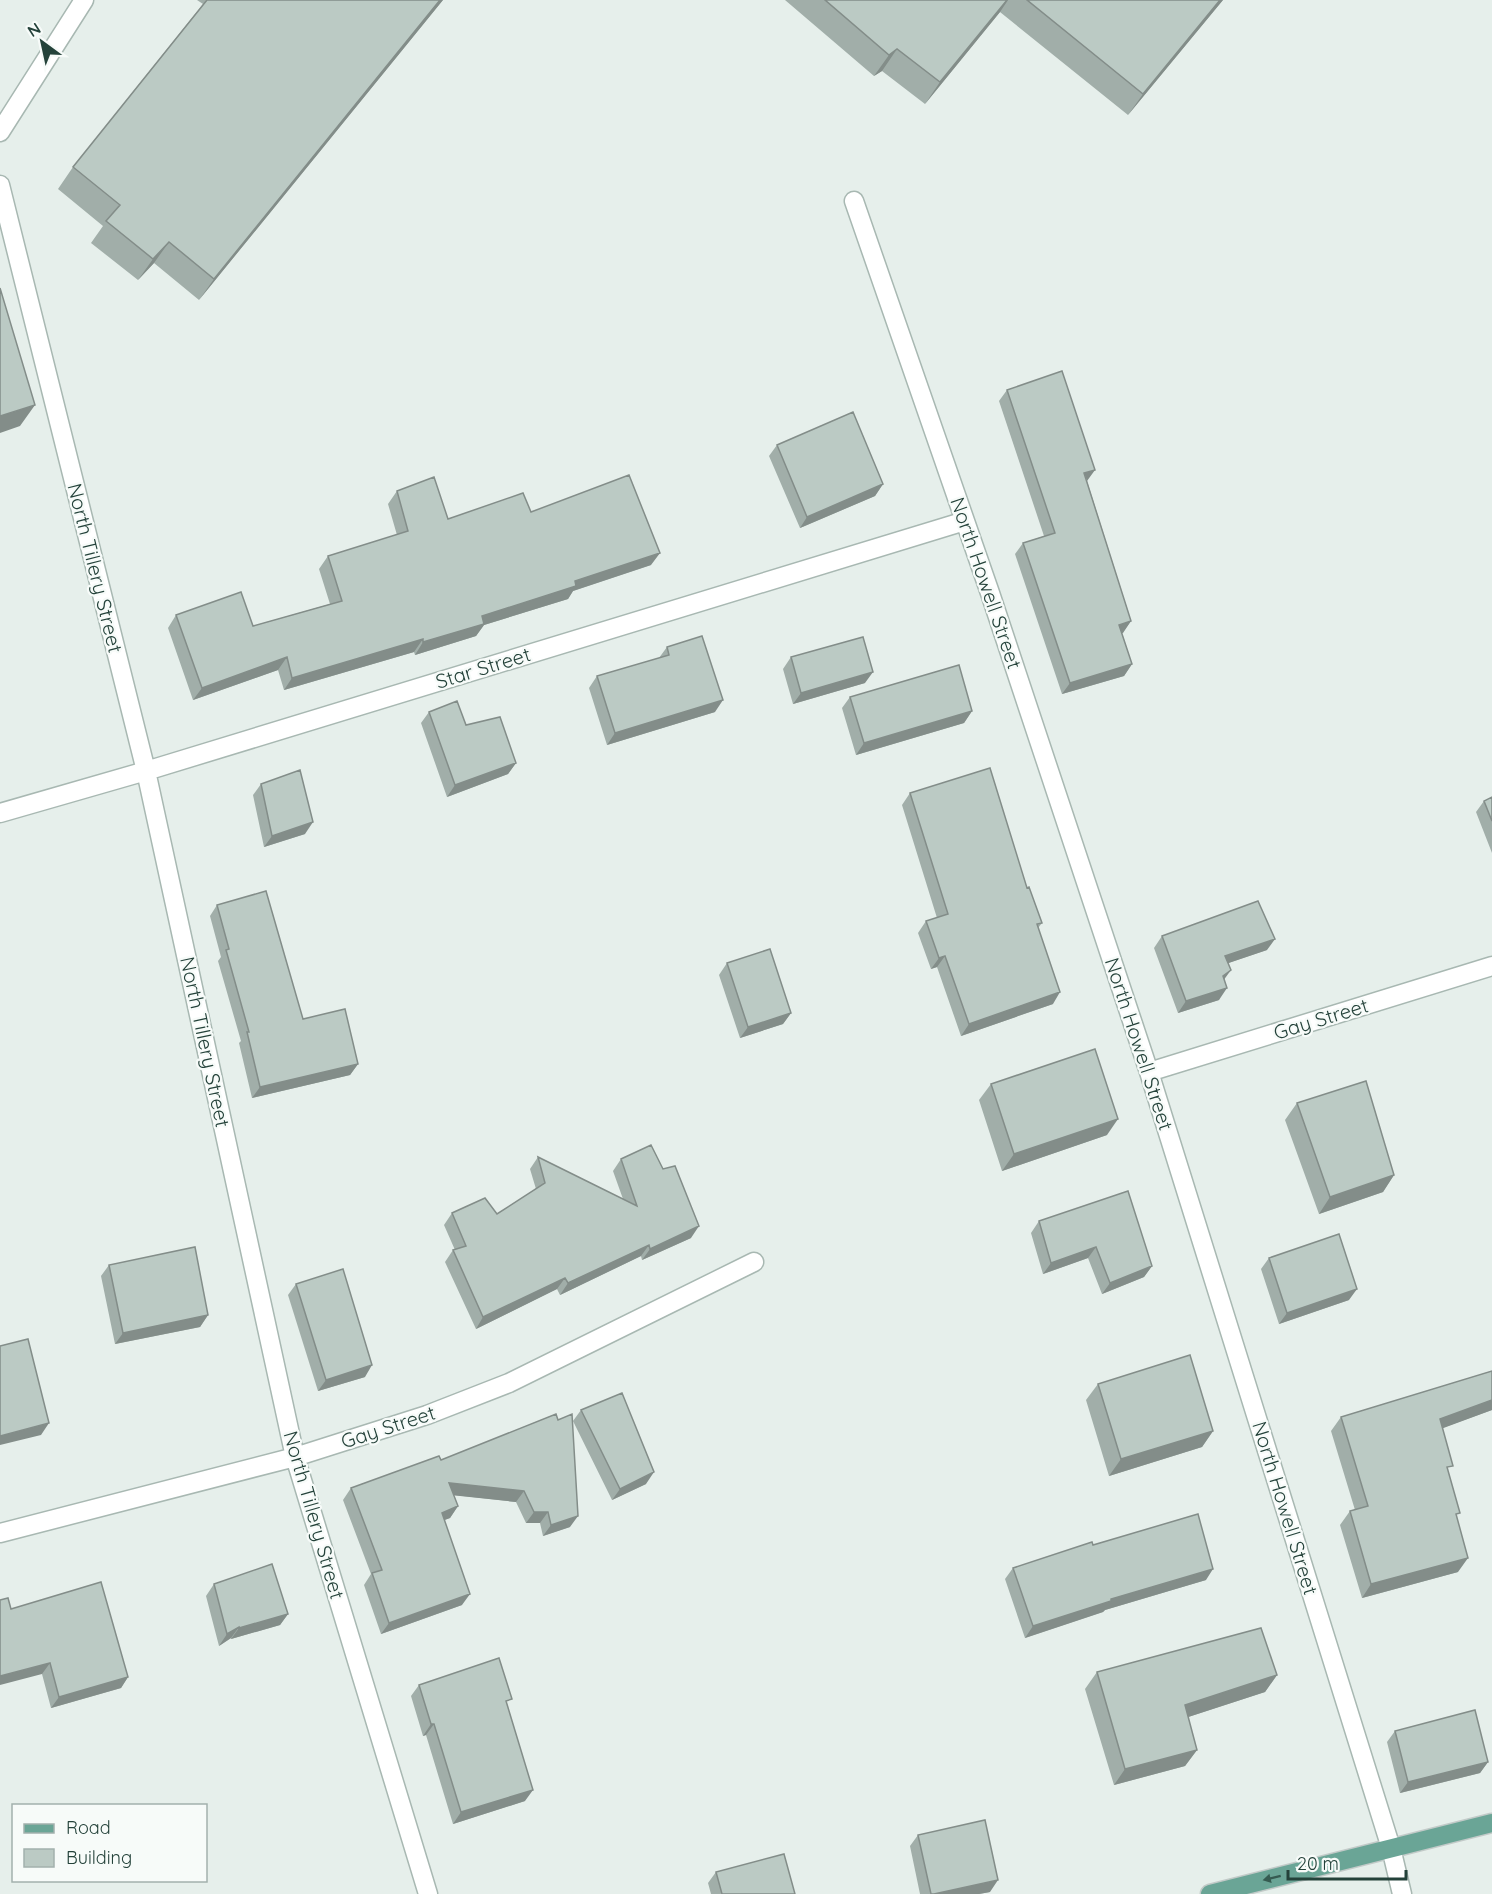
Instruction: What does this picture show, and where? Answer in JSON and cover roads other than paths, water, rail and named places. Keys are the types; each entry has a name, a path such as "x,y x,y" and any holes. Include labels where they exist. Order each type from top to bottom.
{"main road":[{"path":"1210,1894 1492,1823"}],"street":[{"path":"0,132 84,0"},
{"name":"North Tillery Street","path":"0,185 146,771 295,1457 428,1894"},
{"name":"North Howell Street","path":"854,201 965,521 1149,1072 1391,1848 1402,1894"},
{"name":"Star Street","path":"0,813 146,771 965,521"},
{"name":"Gay Street","path":"1149,1072 1492,966"},
{"name":"Gay Street","path":"0,1533 295,1457 427,1415 509,1383 754,1262"}]}
